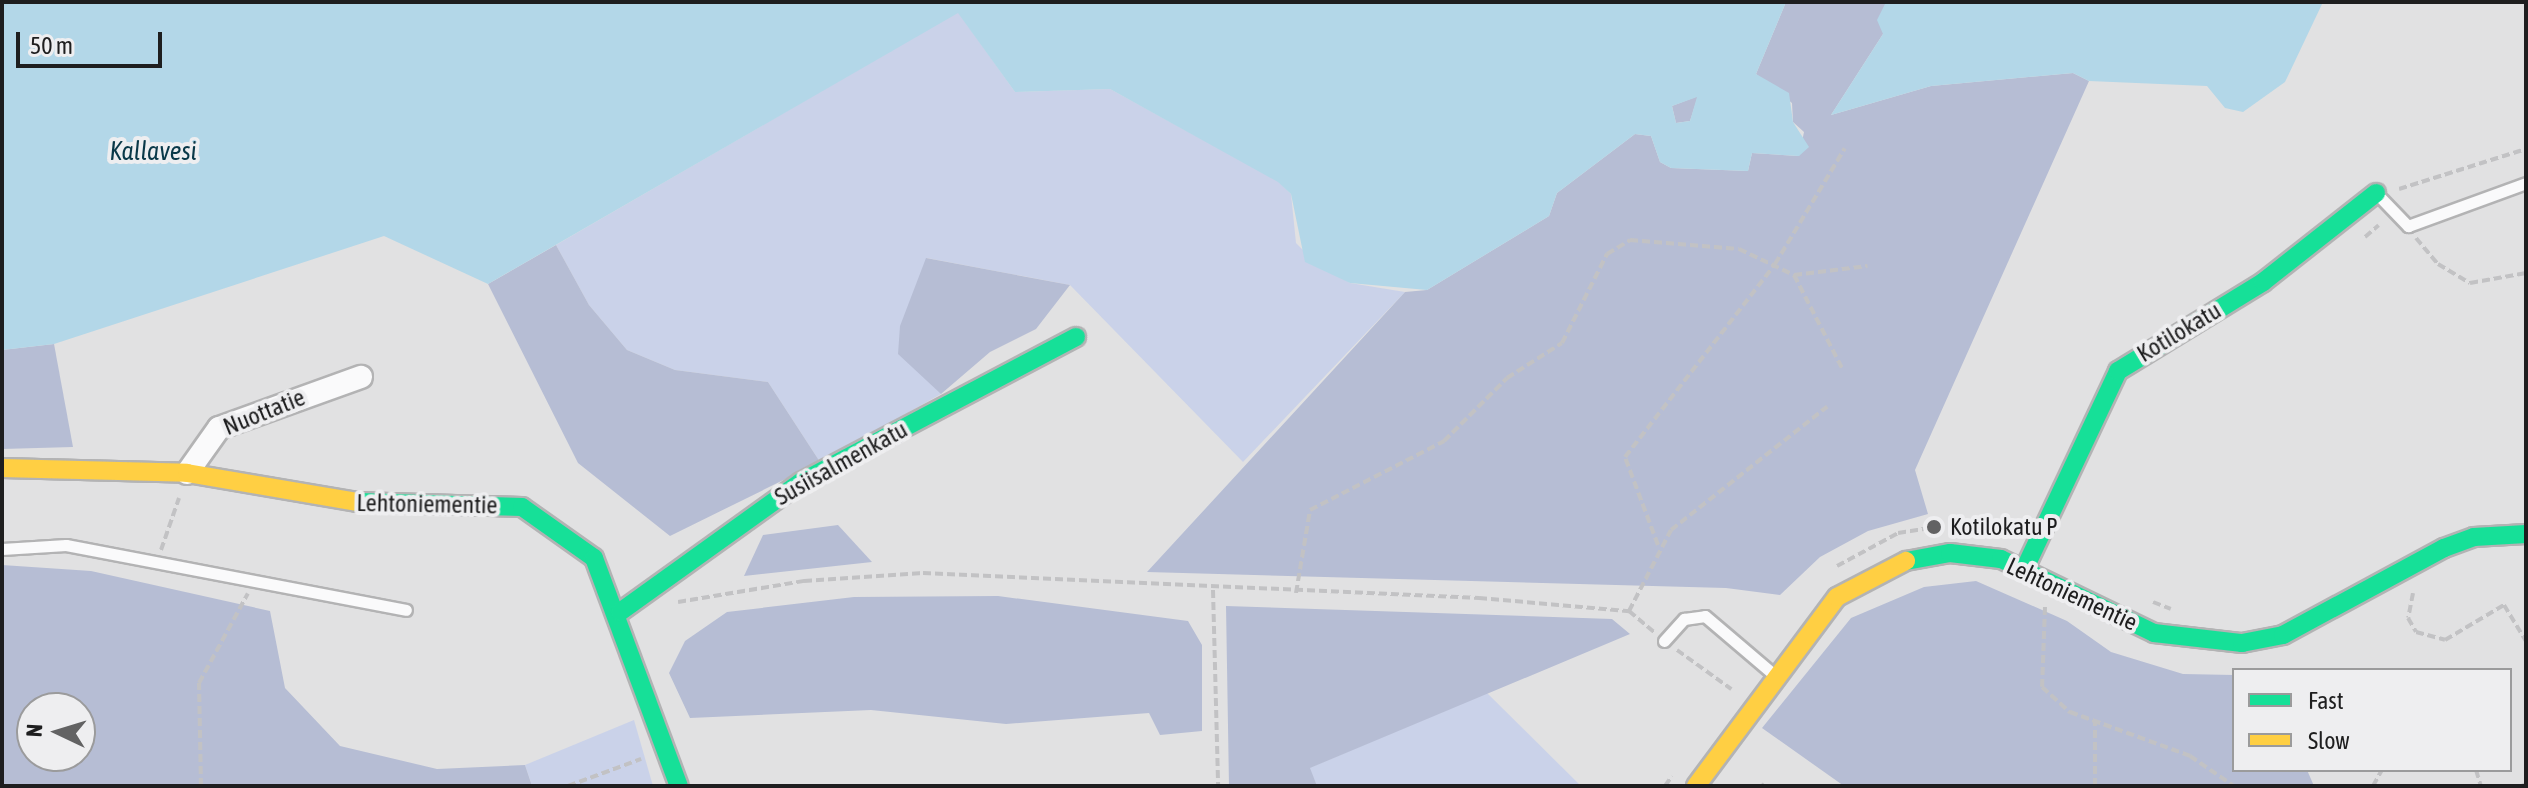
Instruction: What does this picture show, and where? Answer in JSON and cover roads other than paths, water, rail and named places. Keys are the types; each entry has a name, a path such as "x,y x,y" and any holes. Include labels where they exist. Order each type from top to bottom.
{"street":[{"name":"Kotilokatu","path":"2025,568 2118,371 2263,282 2384,191"},
{"name":"Susiisalmenkatu","path":"620,612 801,482 1076,337"},
{"name":"Nuottatie","path":"187,473 219,428 361,377"},
{"name":"Lehtoniementie","path":"2,468 187,473 332,502 473,500 522,507 594,558 620,612 664,751 679,786"},
{"name":"Lehtoniementie","path":"1696,786 1773,674 1837,597 1879,572 1950,553 2025,568 2154,633 2193,643 2242,643 2283,635 2444,548 2474,537 2526,534"}],"lane":[{"path":"2384,191 2390,211 2408,226 2526,183"},
{"path":"2,549 66,545 406,610"},
{"path":"1664,641 1684,619 1705,616 1773,674"}],"water":[{"name":"Kallavesi","path":"2,2 1786,2 1756,74 1789,93 1793,122 1809,147 1799,156 1752,153 1748,171 1671,168 1660,162 1651,136 1635,134 1557,193 1549,216 1427,290 1350,283 1305,262 1291,194 1278,182 1110,89 1015,92 958,13 488,284 384,236 54,344 2,350","holes":["1697,97 1690,121 1676,123 1672,106"]},
{"path":"1886,2 2323,2 2285,82 2243,112 2225,108 2207,86 2089,81 2073,73 1931,86 1831,115 1883,34 1877,20"}],"place":[{"name":"Kotilokatu P","path":"1934,527"}]}
